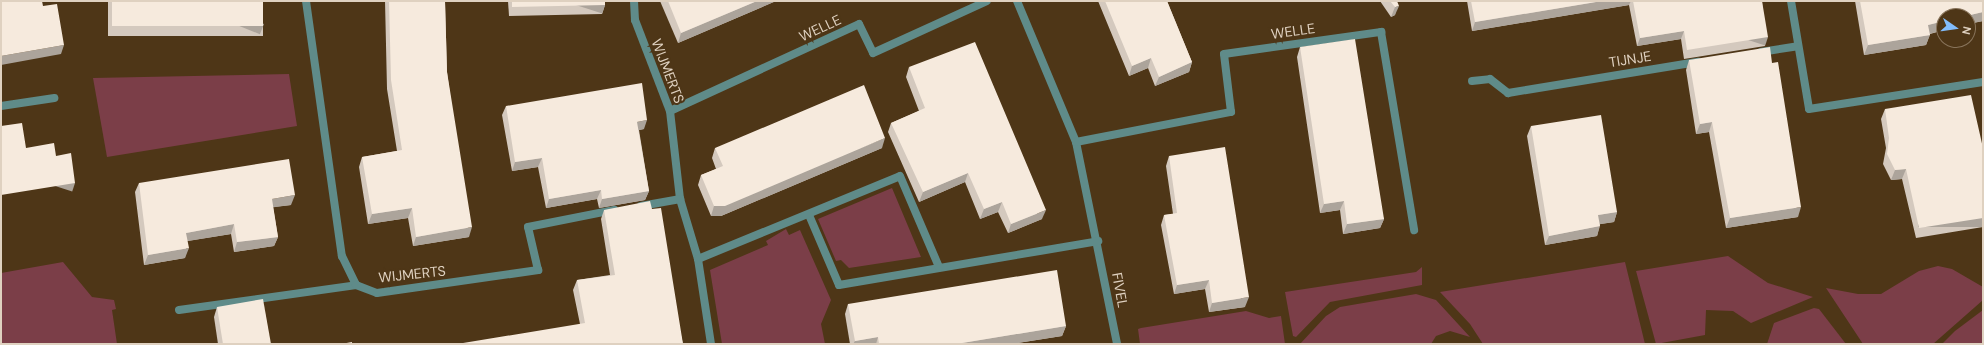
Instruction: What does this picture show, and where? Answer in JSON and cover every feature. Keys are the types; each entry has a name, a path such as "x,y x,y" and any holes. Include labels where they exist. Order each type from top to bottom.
{"street":[{"path":"179,310 356,285 342,256 306,1"},
{"name":"WIJMERTS","path":"634,1 635,20 670,111 680,199 698,259 711,344"},
{"name":"WELLE","path":"670,111 859,24 873,53 987,1"},
{"path":"809,215 839,285 1098,242 1076,142 1017,1"},
{"path":"1791,1 1809,109 1983,82"},
{"name":"WELLE","path":"1076,142 1231,112 1224,54 1381,32 1414,230"},
{"path":"1750,54 1798,46"},
{"name":"TIJNJE","path":"1472,81 1490,79 1508,93 1711,60"},
{"path":"1,106 54,98"},
{"path":"698,259 809,215 900,176 939,268"},
{"name":"WIJMERTS","path":"356,285 377,293 538,270 528,227 680,199"},
{"name":"FIVEL","path":"1098,242 1116,344"}],"shaded area":[{"path":"289,74 297,126 107,157 93,78"},
{"path":"892,188 921,257 849,268 841,260 836,261 818,219"},
{"path":"786,229 789,235 800,230 831,300 821,324 825,344 722,344 710,270 768,245 766,241"},
{"path":"1728,256 1768,283 1813,297 1751,323 1733,311 1706,310 1705,335 1656,344 1636,271"},
{"path":"63,262 92,297 114,300 116,309 112,310 117,344 1,344 1,273"},
{"path":"1625,262 1645,344 1483,344 1470,324 1440,292"},
{"path":"1938,266 1952,269 1983,287 1983,300 1933,344 1863,344 1826,288 1858,294 1881,294 1919,271"},
{"path":"1422,267 1422,285 1330,302 1296,337 1293,336 1285,292 1416,272"},
{"path":"1416,294 1436,300 1470,337 1450,331 1436,336 1431,344 1300,344 1326,316 1340,307"},
{"path":"1814,308 1819,309 1846,344 1767,344 1774,323"},
{"path":"1983,310 1983,344 1942,344 1955,331"},
{"path":"1246,311 1269,318 1281,316 1285,344 1140,344 1138,329 1141,328"}],"building":[{"path":"1,1 42,1 43,6 57,4 64,45 1,56"},
{"path":"112,1 263,1 263,26 112,26"},
{"path":"389,1 445,1 447,72 472,227 416,237 412,208 372,214 362,157 402,150 391,80"},
{"path":"512,1 605,1 605,5 512,7"},
{"path":"668,1 757,1 681,33"},
{"path":"1105,1 1167,1 1192,62 1159,77 1151,58 1132,66"},
{"path":"1390,1 1397,1 1399,6 1395,7"},
{"path":"1471,1 1602,1 1475,22"},
{"path":"1633,1 1762,1 1768,37 1687,50 1684,31 1640,38"},
{"path":"1860,1 1983,1 1983,12 1976,14 1976,8 1936,8 1936,23 1928,25 1930,35 1868,45"},
{"path":"1355,39 1384,219 1347,224 1344,201 1324,204 1300,47"},
{"path":"975,42 1046,210 1011,224 1002,202 984,209 968,173 923,192 891,123 925,108 909,67"},
{"path":"1770,47 1772,63 1778,62 1801,207 1730,218 1712,122 1700,124 1689,60"},
{"path":"642,83 647,120 637,122 649,191 602,199 601,190 549,199 542,158 515,162 506,106"},
{"path":"864,85 885,138 725,206 714,206 701,175 723,166 715,148"},
{"path":"1971,95 1983,148 1983,218 1919,228 1906,169 1895,170 1887,154 1889,138 1885,109"},
{"path":"1601,115 1617,212 1598,215 1600,226 1549,236 1531,126"},
{"path":"22,123 26,148 54,143 56,156 71,153 75,183 1,195 1,126"},
{"path":"1225,147 1249,297 1212,303 1209,280 1177,285 1164,215 1177,213 1169,156"},
{"path":"289,159 295,195 272,199 278,237 237,242 234,224 186,233 189,248 148,255 139,183"},
{"path":"650,201 652,209 661,208 683,344 457,344 585,323 577,280 615,275 604,210"},
{"path":"1057,270 1066,326 956,344 879,344 878,337 855,341 848,304"},
{"path":"263,299 271,344 223,344 217,307"},
{"path":"352,342 352,344 341,344"}]}
